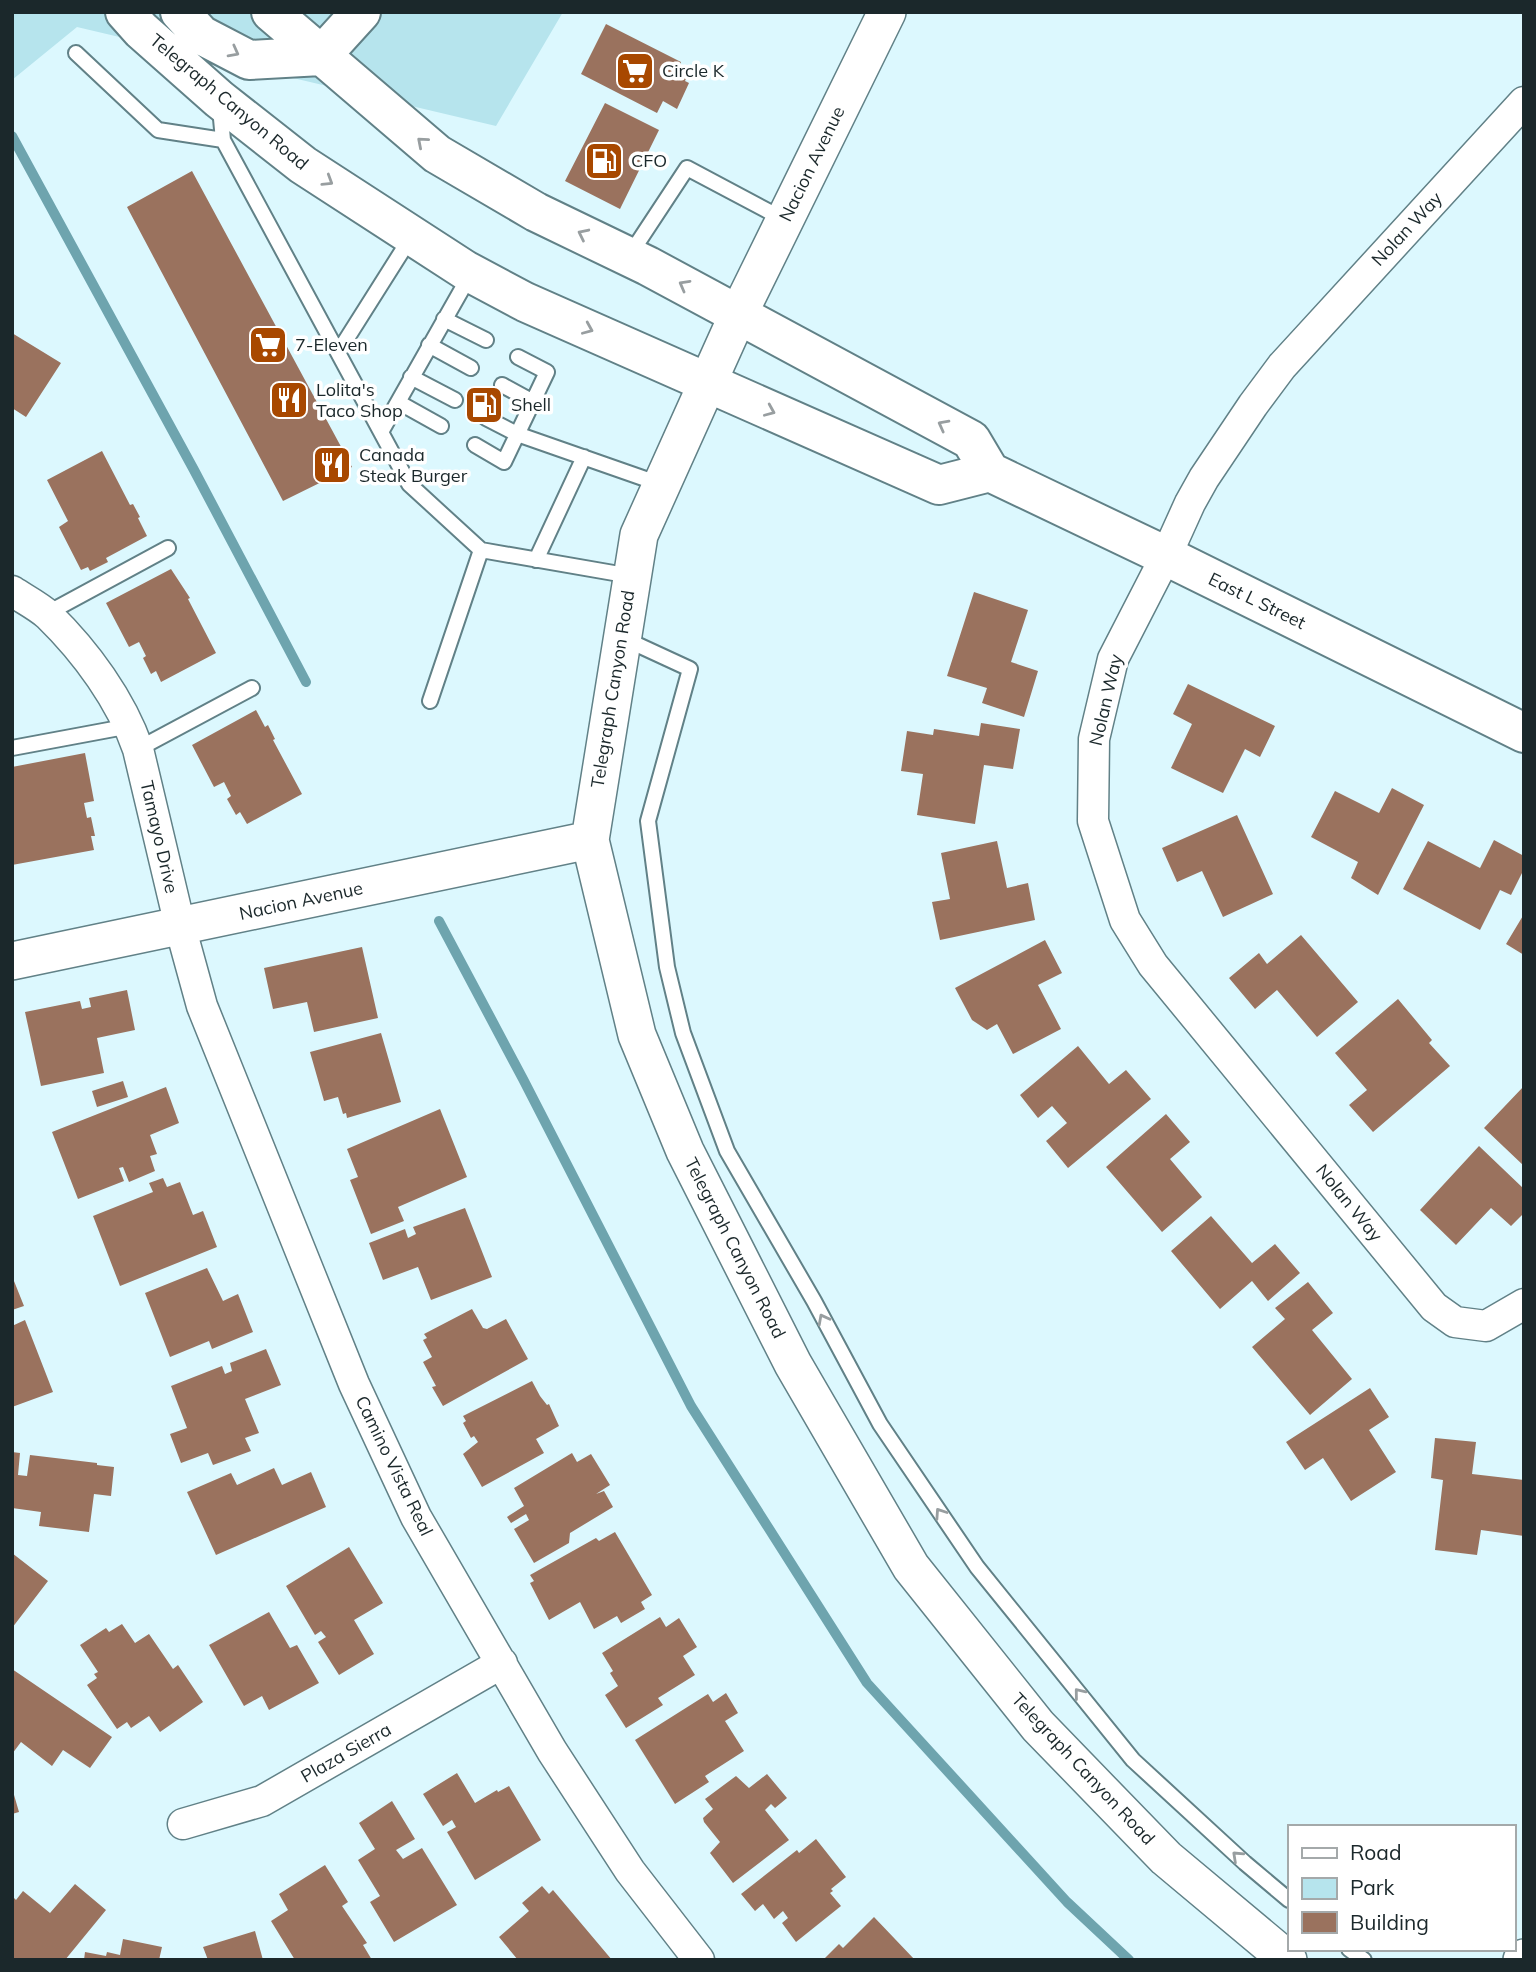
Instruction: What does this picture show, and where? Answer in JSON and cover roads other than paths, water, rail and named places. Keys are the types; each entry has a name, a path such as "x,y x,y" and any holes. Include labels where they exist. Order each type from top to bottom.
{"main road":[{"name":"Telegraph Canyon Road","path":"125,12 141,30 219,99 303,165 470,274 525,302 707,383"},
{"path":"180,12 201,35 249,60 321,56 361,12"},
{"path":"271,12 437,155 536,212 629,256 971,440 990,472 939,485 707,383"},
{"name":"East L Street","path":"990,472 1524,733"}],"street":[{"name":"Nacion Avenue","path":"738,315 887,12"},
{"name":"Nolan Way","path":"1524,102 1282,366 1204,478 1113,659 1094,739 1093,821 1125,920 1153,965 1434,1307 1455,1322 1486,1326 1524,1304"},
{"name":"Telegraph Canyon Road","path":"738,315 639,535 590,840 636,1035 685,1151 793,1364 911,1567 1038,1726 1166,1858 1288,1960"},
{"name":"Tamayo Drive","path":"12,591 46,614 74,643 108,688 134,738 180,926"},
{"name":"Nacion Avenue","path":"12,961 590,840"},
{"name":"Camino Vista Real","path":"180,926 202,1006 354,1384 416,1517 552,1751 623,1860 699,1960"},
{"name":"Plaza Sierra","path":"183,1824 262,1801 502,1663"}],"lane":[{"path":"76,53 158,130 223,140"},
{"path":"219,99 223,140 409,484 481,550 632,576"},
{"path":"629,256 687,168 784,220"},
{"path":"339,351 412,236"},
{"path":"382,432 470,274"},
{"path":"444,318 486,340"},
{"path":"429,345 471,368"},
{"path":"475,445 504,462 547,372 518,357"},
{"path":"411,377 455,400"},
{"path":"502,385 533,402"},
{"path":"398,402 441,426"},
{"path":"486,418 517,434 662,485"},
{"path":"536,560 584,457"},
{"path":"46,614 168,548"},
{"path":"430,701 481,550"},
{"path":"622,638 690,669 648,821 667,967 682,1033 727,1151 814,1301 880,1424 977,1567 1133,1760 1288,1899"},
{"path":"12,748 134,738 252,688"}],"waterway":[{"path":"12,136 306,682"},
{"path":"439,921 691,1406 867,1683 1067,1902 1129,1960"}],"place":[{"name":"Circle K","path":"635,71"},
{"name":"CFO","path":"604,161"},
{"name":"7-Eleven","path":"268,345"},
{"name":"Lolita's Taco Shop","path":"289,400"},
{"name":"Shell","path":"484,405"},
{"name":"Canada Steak Burger","path":"332,465"}]}
